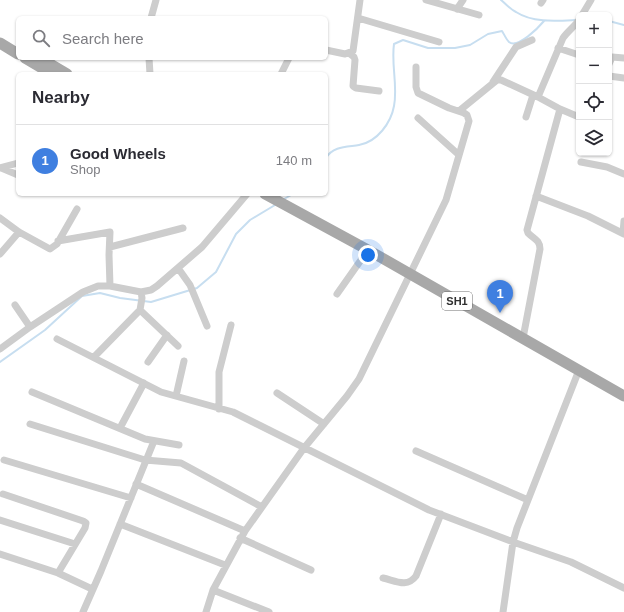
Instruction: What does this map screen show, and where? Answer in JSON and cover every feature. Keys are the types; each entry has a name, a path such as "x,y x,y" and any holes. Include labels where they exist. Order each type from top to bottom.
{"main road":[{"path":"0,35 16,45"},
{"path":"0,44 16,53"},
{"path":"28,60 50,72"},
{"path":"43,60 64,72"},
{"name":"SH1","path":"269,197 368,250 624,396"}],"street":[{"path":"152,16 156,0"},
{"path":"349,54 353,51 360,0"},
{"path":"426,0 478,15"},
{"path":"457,9 463,0"},
{"path":"585,12 591,0"},
{"path":"358,18 439,42"},
{"path":"526,117 558,48 567,33 576,25"},
{"path":"459,111 493,82 516,47 532,40"},
{"path":"558,48 576,54"},
{"path":"328,50 349,54 354,57 353,83 356,88 379,91"},
{"path":"612,57 624,58"},
{"path":"149,60 150,72"},
{"path":"282,72 288,60"},
{"path":"206,612 213,590 225,564 240,538 304,448 359,379 446,200 469,121 467,115 418,93 416,87 416,67"},
{"path":"612,76 624,78"},
{"path":"493,82 501,80 576,116"},
{"path":"523,338 540,249 538,240 528,233 527,230 560,109"},
{"path":"418,118 459,155"},
{"path":"581,162 607,167 624,174"},
{"path":"1,168 16,164"},
{"path":"1,168 16,174"},
{"path":"0,349 83,292 98,286 110,286 141,295 151,290 202,247 245,196"},
{"path":"536,196 588,216 623,234 624,221"},
{"path":"0,218 19,232 50,249 53,248 58,241 77,209"},
{"path":"110,247 183,228"},
{"path":"0,254 19,232"},
{"path":"58,241 110,232 110,286"},
{"path":"337,294 368,250"},
{"path":"178,268 192,289 207,326"},
{"path":"94,357 140,308 141,295"},
{"path":"15,305 30,327"},
{"path":"140,308 178,346"},
{"path":"219,409 219,372 231,325"},
{"path":"148,362 167,335"},
{"path":"57,339 161,392 233,412 441,514 513,542 571,562 624,588"},
{"path":"176,396 184,361"},
{"path":"503,612 513,542 579,370"},
{"path":"120,428 144,383"},
{"path":"32,392 154,441 179,445"},
{"path":"277,393 324,424"},
{"path":"30,424 146,460 174,462 189,466 262,507"},
{"path":"83,612 154,441"},
{"path":"416,451 528,500"},
{"path":"4,460 131,498"},
{"path":"136,484 245,531"},
{"path":"3,494 83,521 86,524 58,573"},
{"path":"383,578 404,584 412,581 416,576 441,514"},
{"path":"0,520 75,544"},
{"path":"120,524 225,564"},
{"path":"240,538 311,570"},
{"path":"0,554 58,573 92,589"},
{"path":"213,590 268,612"}],"waterway":[{"path":"501,0 514,11 523,16 537,20 576,20"},
{"path":"328,155 336,149 359,145 372,140 382,131 390,119 395,98 393,60 394,44 403,40 428,48 455,48 470,45 488,34 502,31 509,42 518,43 538,28 544,21"},
{"path":"612,22 624,25"},
{"path":"284,199 289,196"},
{"path":"0,362 45,330 82,296 100,293 120,298 151,302 197,288 216,272 236,234 250,220 275,205"}],"place":[{"name":"Good Wheels","path":"500,313"}]}
